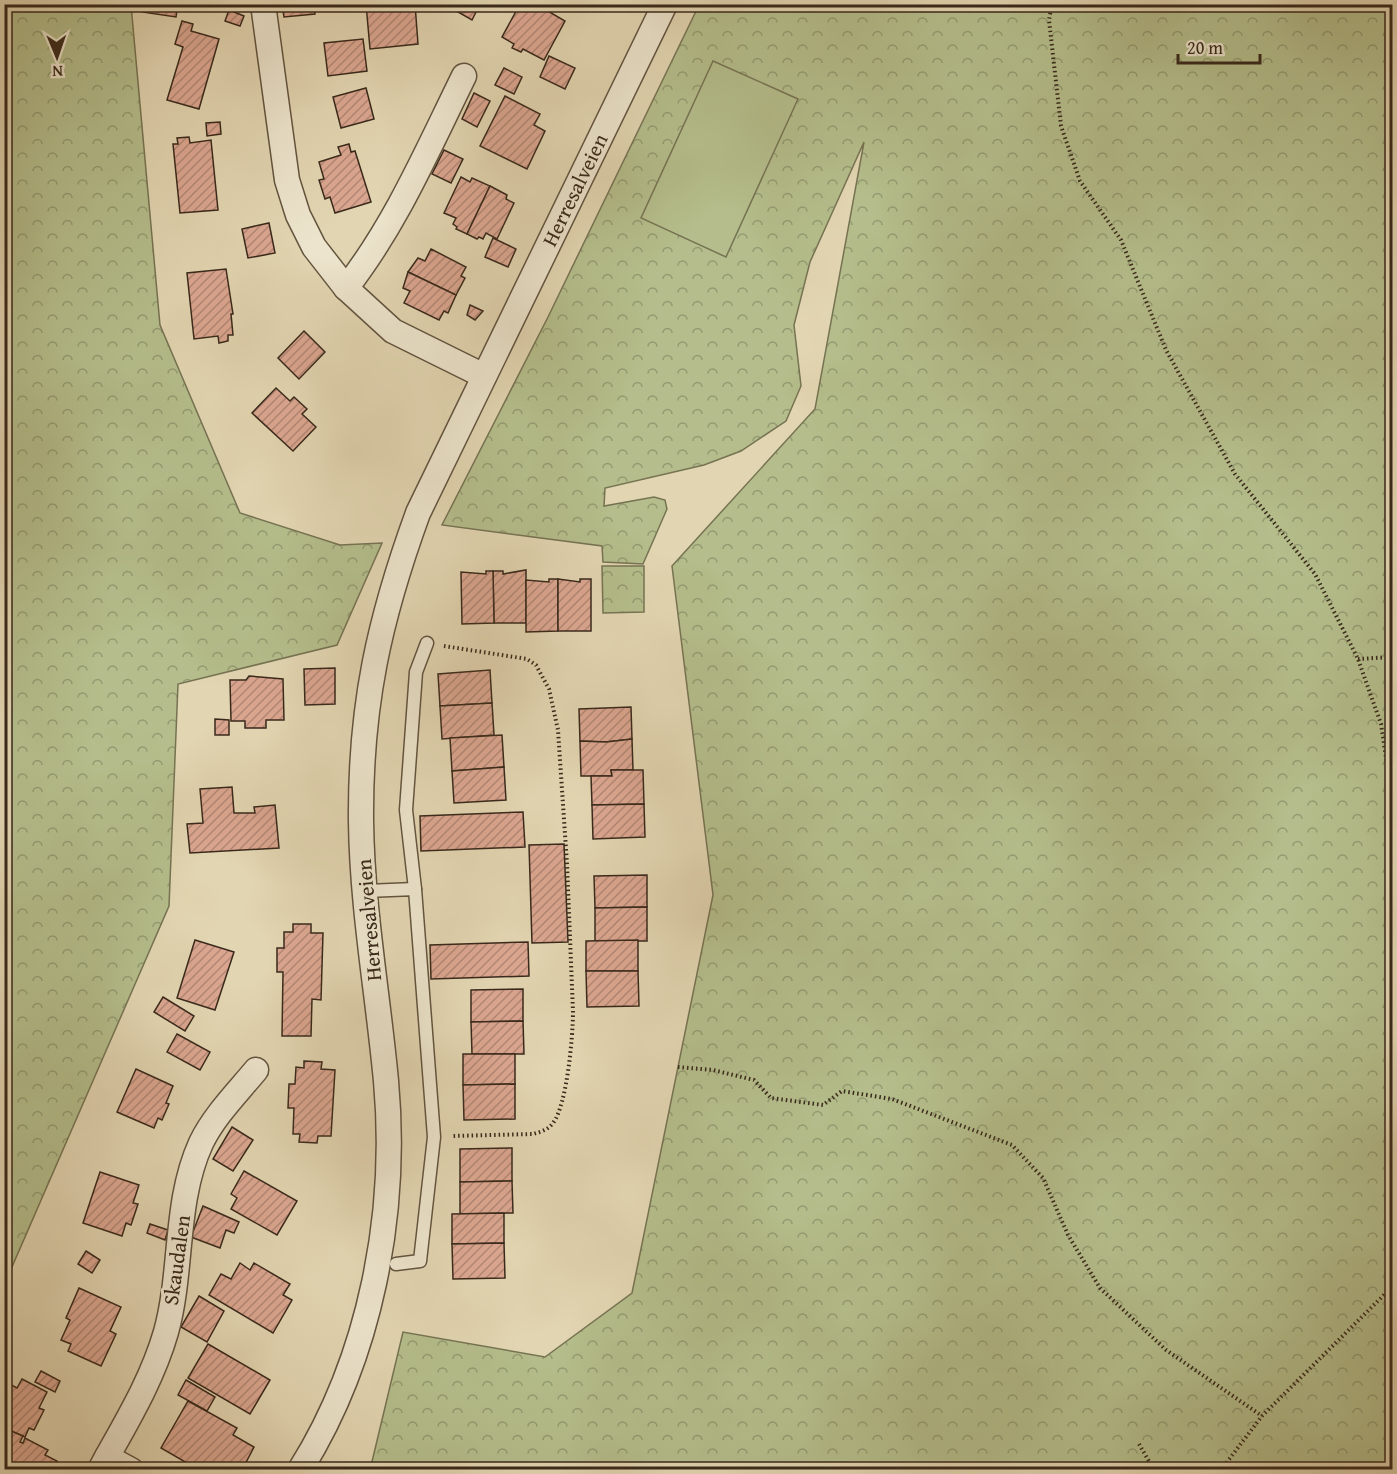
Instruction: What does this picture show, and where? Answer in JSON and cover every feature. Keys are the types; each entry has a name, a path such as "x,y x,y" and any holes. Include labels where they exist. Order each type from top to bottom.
{"street":[{"path":"263,4 287,180 298,215 314,247 346,288 393,331 418,346 484,376"},
{"name":"Herresalveien","path":"304,1468 360,1336 386,1213 388,1131 386,1081 361,823 365,722 381,627 395,575 418,513 665,4"},
{"path":"346,288 371,255 395,215 464,76"},
{"name":"Skaudalen","path":"131,1470 104,1463 143,1394 167,1331 183,1216 194,1162 209,1129 256,1070"}],"lane":[{"path":"396,1264 420,1261 434,1137 413,864 406,810 416,672 428,643"},
{"path":"366,891 415,889"}],"path":[{"path":"1052,4 1049,20 1061,126 1080,181 1120,240 1166,350 1235,474 1315,574 1358,659 1380,724 1392,797"},
{"path":"428,643 527,659 536,665 549,689 558,730 573,1012 573,1040 559,1109 553,1124 544,1131 533,1134 434,1137"},
{"path":"1358,659 1392,657"},
{"path":"678,1067 713,1070 754,1080 771,1098 823,1105 842,1091 892,1099 1012,1146 1043,1178 1068,1235 1100,1288 1166,1350 1262,1416"},
{"path":"1221,1470 1262,1416 1392,1287"},
{"path":"1139,1444 1154,1470"}],"green space":[{"path":"5,4 131,5 160,325 240,513 340,545 382,543 337,645 178,684 169,906 5,1283"},
{"path":"699,5 1392,5 1392,1469 370,1470 403,1332 545,1357 632,1293 713,895 672,566 815,409 864,142 810,262 794,325 801,386 786,421 741,451 704,465 605,488 604,506 654,497 665,500 667,509 643,564 603,562 602,546 442,525 548,317"},
{"path":"713,61 798,99 726,257 641,218"},
{"path":"602,566 644,566 644,612 603,613"}],"building":[{"path":"144,4 178,4 176,17 142,12"},
{"path":"282,4 326,4 326,6 314,7 315,14 284,17"},
{"path":"366,4 415,4 418,44 370,49"},
{"path":"444,4 480,4 472,20"},
{"path":"520,4 536,4 565,21 544,60 523,49 521,52 512,48 514,44 502,37"},
{"path":"229,10 244,16 240,26 225,21"},
{"path":"182,21 193,24 191,31 219,39 199,109 167,100 183,47 175,44"},
{"path":"363,39 367,71 328,76 324,43"},
{"path":"549,56 575,68 565,89 540,77"},
{"path":"504,68 522,77 514,94 495,85"},
{"path":"366,88 374,119 341,128 333,97"},
{"path":"474,93 490,101 477,127 462,119"},
{"path":"505,96 540,114 534,125 545,131 527,169 480,146"},
{"path":"220,122 221,134 207,136 206,123"},
{"path":"189,137 190,143 211,140 218,210 180,213 173,144 178,144 177,138"},
{"path":"349,144 351,152 355,151 371,202 335,213 330,197 325,199 319,180 324,179 319,162 341,155 338,147"},
{"path":"444,150 463,159 451,183 432,174"},
{"path":"461,177 470,182 472,178 490,186 467,234 456,229 457,227 453,224 456,218 444,213"},
{"path":"490,186 507,195 506,199 514,203 497,239 486,233 483,239 479,237 477,239 467,234"},
{"path":"269,223 275,253 248,258 242,229"},
{"path":"493,238 516,249 508,267 485,257"},
{"path":"431,249 466,267 461,276 465,278 456,295 408,272 418,258 425,261"},
{"path":"226,269 233,314 231,314 233,335 228,335 228,341 219,343 218,336 194,339 187,273"},
{"path":"408,272 456,295 448,313 444,311 439,320 404,303 410,291 403,288"},
{"path":"470,305 483,311 475,320 467,315"},
{"path":"304,331 325,352 299,379 278,358"},
{"path":"276,388 290,401 294,397 307,409 302,414 316,427 293,451 252,413"},
{"path":"526,570 526,623 494,623 493,571 503,571 503,574"},
{"path":"486,571 493,571 494,623 462,624 461,572 486,574"},
{"path":"549,579 558,579 558,631 526,632 526,580 549,582"},
{"path":"558,579 580,582 580,579 591,579 591,631 558,631"},
{"path":"335,668 335,704 305,705 304,669"},
{"path":"490,670 492,703 440,706 438,674"},
{"path":"249,676 283,679 284,720 266,720 266,728 245,728 245,721 231,721 230,680 246,680"},
{"path":"492,703 494,735 442,739 440,706"},
{"path":"631,707 632,739 606,742 580,741 579,709"},
{"path":"215,719 229,720 229,735 215,735"},
{"path":"502,735 504,767 452,771 450,738"},
{"path":"632,739 633,770 611,770 612,776 581,776 580,741 606,742"},
{"path":"504,767 506,800 454,803 452,771"},
{"path":"611,770 643,770 644,804 592,805 591,776 612,776"},
{"path":"232,787 234,813 255,813 254,807 275,805 279,848 190,853 187,824 203,823 200,789"},
{"path":"644,804 645,837 593,839 592,805"},
{"path":"523,812 525,847 421,851 420,816"},
{"path":"564,844 568,942 532,943 529,845"},
{"path":"647,875 647,907 595,908 594,876"},
{"path":"647,907 647,941 595,941 595,908"},
{"path":"293,924 311,924 311,933 323,933 321,1000 312,999 311,1036 282,1036 283,972 277,972 277,948 284,948 284,932 293,932"},
{"path":"195,940 234,952 215,1010 177,998"},
{"path":"638,940 638,971 586,971 586,941"},
{"path":"528,942 529,976 431,979 430,945"},
{"path":"586,971 638,971 639,1006 587,1007"},
{"path":"523,989 523,1021 471,1022 471,990"},
{"path":"163,997 194,1016 185,1031 154,1012"},
{"path":"523,1021 524,1054 472,1054 471,1022"},
{"path":"177,1034 210,1052 200,1070 167,1052"},
{"path":"463,1054 515,1054 515,1084 463,1085"},
{"path":"304,1061 322,1062 321,1069 335,1070 331,1136 318,1136 317,1143 299,1142 300,1134 293,1134 294,1108 288,1108 289,1084 295,1084 296,1067 304,1068"},
{"path":"136,1069 173,1086 162,1120 158,1118 154,1128 117,1112"},
{"path":"515,1084 515,1119 464,1120 463,1085"},
{"path":"232,1127 253,1140 233,1171 213,1159"},
{"path":"512,1148 512,1181 460,1182 460,1149"},
{"path":"244,1171 297,1201 277,1235 231,1209 237,1198 231,1194"},
{"path":"100,1172 139,1185 133,1203 138,1204 131,1225 126,1223 122,1236 83,1223"},
{"path":"512,1181 513,1213 460,1214 460,1182"},
{"path":"203,1206 239,1222 234,1233 226,1230 220,1248 191,1237"},
{"path":"504,1213 504,1243 452,1244 452,1214"},
{"path":"150,1224 168,1230 165,1240 147,1233"},
{"path":"504,1243 505,1278 453,1279 452,1244"},
{"path":"86,1251 100,1260 92,1273 78,1264"},
{"path":"240,1263 250,1270 254,1263 290,1284 283,1295 292,1300 273,1333 209,1295 221,1274 231,1279"},
{"path":"79,1288 121,1307 110,1331 116,1334 101,1366 68,1351 71,1344 61,1340 70,1320 66,1318"},
{"path":"199,1296 224,1311 207,1342 181,1327"},
{"path":"208,1344 270,1380 250,1414 188,1378"},
{"path":"41,1371 60,1381 55,1392 35,1382"},
{"path":"22,1379 47,1392 39,1408 44,1410 34,1430 29,1428 25,1437 4,1428 4,1381 17,1388"},
{"path":"186,1380 215,1397 207,1411 178,1395"},
{"path":"188,1401 237,1428 233,1435 254,1447 242,1470 199,1470 161,1448"},
{"path":"4,1428 23,1436 20,1442 23,1443 25,1438 48,1450 45,1455 57,1461 52,1470 4,1470"}]}
